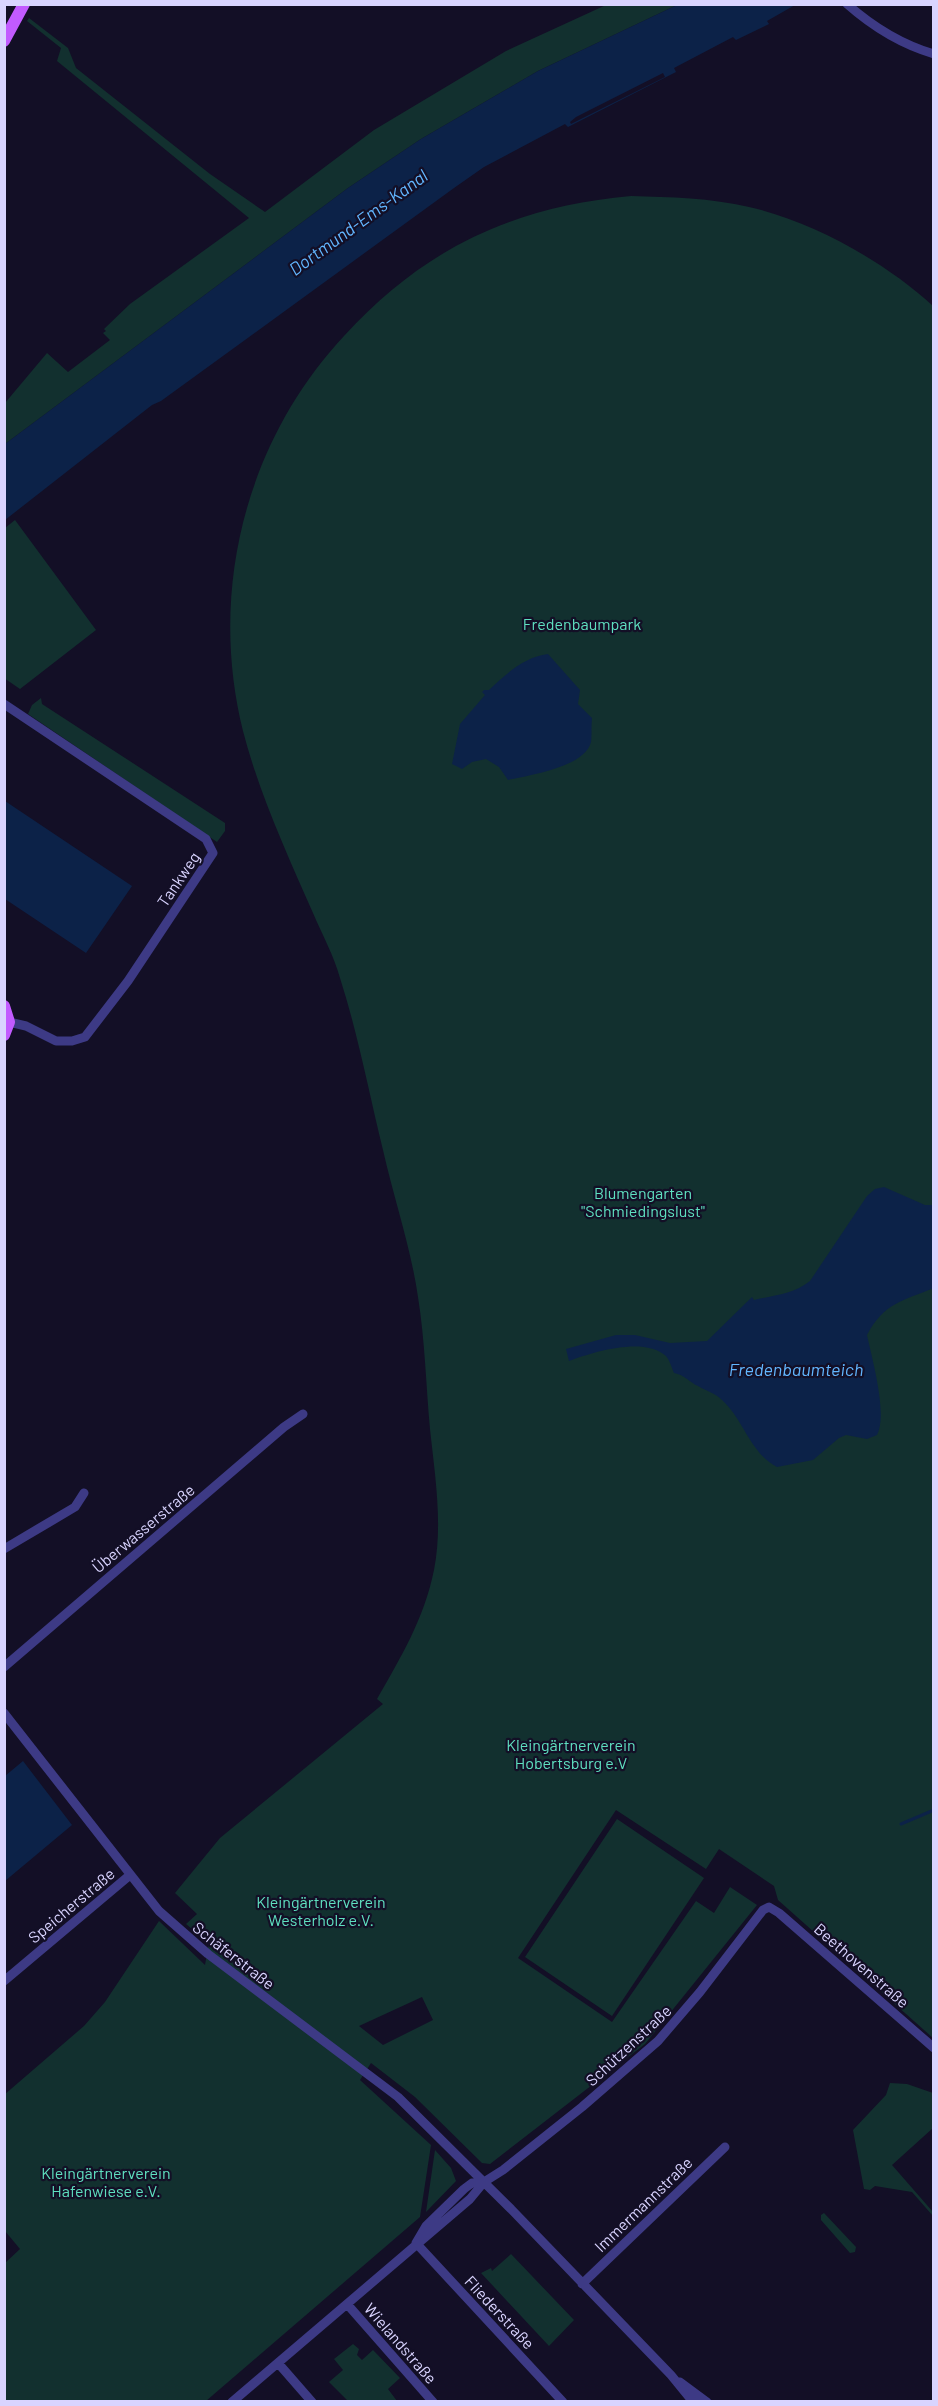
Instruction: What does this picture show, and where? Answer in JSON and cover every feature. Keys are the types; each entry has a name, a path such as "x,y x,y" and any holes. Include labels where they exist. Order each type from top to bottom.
{"main road":[{"path":"4,41 24,4"},
{"path":"4,1006 9,1022 4,1035"}],"street":[{"path":"848,5 903,43 933,54"},
{"name":"Tankweg","path":"4,704 206,839 213,853 128,981 85,1036 72,1041 56,1041 26,1026 9,1022"},
{"name":"Überwasserstraße","path":"4,1667 284,1427 303,1414"},
{"path":"4,1549 64,1511 75,1507 84,1494"},
{"name":"Schäferstraße","path":"4,1713 159,1911 246,1984 375,2078 484,2182"},
{"name":"Speicherstraße","path":"4,1981 130,1875"},
{"name":"Schützenstraße","path":"232,2402 416,2243 426,2226 464,2189 472,2183 484,2182 503,2170 582,2107 658,2041 693,2002 763,1910 769,1907"},
{"name":"Beethovenstraße","path":"769,1907 779,1913 933,2048"},
{"name":"Immermannstraße","path":"582,2284 725,2147"},
{"path":"484,2182 671,2375 693,2402"},
{"name":"Fliederstraße","path":"416,2243 563,2402"},
{"name":"Wielandstraße","path":"347,2304 433,2402"},
{"path":"278,2363 312,2402"},
{"path":"671,2375 707,2402"}],"green space":[{"path":"606,5 677,5 538,71 421,139 348,188 5,444 5,403 47,353 68,372 110,340 103,333 106,331 104,329 130,304 249,218 57,61 61,48 27,21 29,18 68,48 76,68 210,174 265,212 374,130 506,51"},
{"name":"Fredenbaumpark","path":"631,196 690,198 735,204 774,214 823,233 871,259 933,306 933,2038 778,1900 774,1886 719,1849 706,1869 616,1810 518,1958 612,2022 696,1901 714,1913 730,1887 757,1905 645,2044 490,2164 482,2163 415,2097 371,2063 360,2080 431,2145 420,2217 206,2401 5,2401 5,2263 20,2249 5,2231 4,2095 84,2026 105,2002 159,1921 205,1965 209,1943 186,1924 197,1914 175,1893 220,1838 383,1704 377,1699 418,1621 430,1588 437,1553 436,1482 422,1330 411,1260 346,999 331,953 274,823 257,777 243,731 233,678 230,625 234,572 244,520 260,470 282,422 310,377 344,336 375,305 439,256 473,237 547,210","holes":["422,1997 433,2020 383,2045 359,2026"]},
{"path":"15,520 96,630 20,689 4,678 5,528"},
{"path":"41,698 42,704 225,823 225,831 217,842 28,714 32,705"},
{"path":"617,1819 704,1878 612,2016 525,1957"},
{"path":"890,2083 907,2084 933,2093 933,2128 892,2165 933,2212 933,2216 912,2192 875,2186 870,2190 864,2189 853,2130 886,2095"},
{"path":"435,2150 451,2168 456,2181 426,2212"},
{"path":"824,2213 856,2247 855,2252 850,2253 821,2220 821,2215"},
{"path":"511,2254 574,2320 549,2346 481,2273 491,2268 492,2271"},
{"path":"353,2344 359,2349 357,2355 362,2360 373,2350 400,2378 388,2389 397,2401 348,2401 329,2382 343,2370 334,2359"}],"water":[{"name":"Dortmund-Ems-Kanal","path":"677,5 795,5 767,21 769,24 736,40 733,37 674,68 676,72 568,127 565,124 484,167 161,401 152,405 5,520 5,444 348,188 421,139 538,71"},
{"path":"548,654 580,690 578,704 592,718 591,742 587,751 568,764 508,780 499,767 486,759 472,762 462,769 452,764 460,724 485,695 482,692 489,690 523,662"},
{"path":"5,801 132,886 86,953 5,899"},
{"name":"Fredenbaumteich","path":"884,1187 925,1205 933,1205 934,1288 887,1309 873,1324 867,1335 880,1400 880,1426 877,1435 867,1439 846,1435 839,1438 813,1460 777,1467 760,1453 730,1408 722,1400 674,1373 667,1357 657,1350 632,1346 604,1350 569,1361 566,1349 616,1335 635,1335 670,1343 707,1341 752,1297 754,1300 784,1294 810,1281 867,1196 875,1189"},
{"path":"23,1761 72,1825 5,1881 5,1776"}],"pier":[{"path":"663,73 665,77 571,124 570,122 576,117"}],"waterway":[{"path":"901,1824 934,1810"}],"park label":[{"name":"Blumengarten \"Schmiedingslust\"","path":"643,1201"},
{"name":"Kleingärtnerverein Hobertsburg e.V","path":"571,1753"},
{"name":"Kleingärtnerverein Westerholz e.V.","path":"321,1910"},
{"name":"Kleingärtnerverein Hafenwiese e.V.","path":"106,2181"}]}
